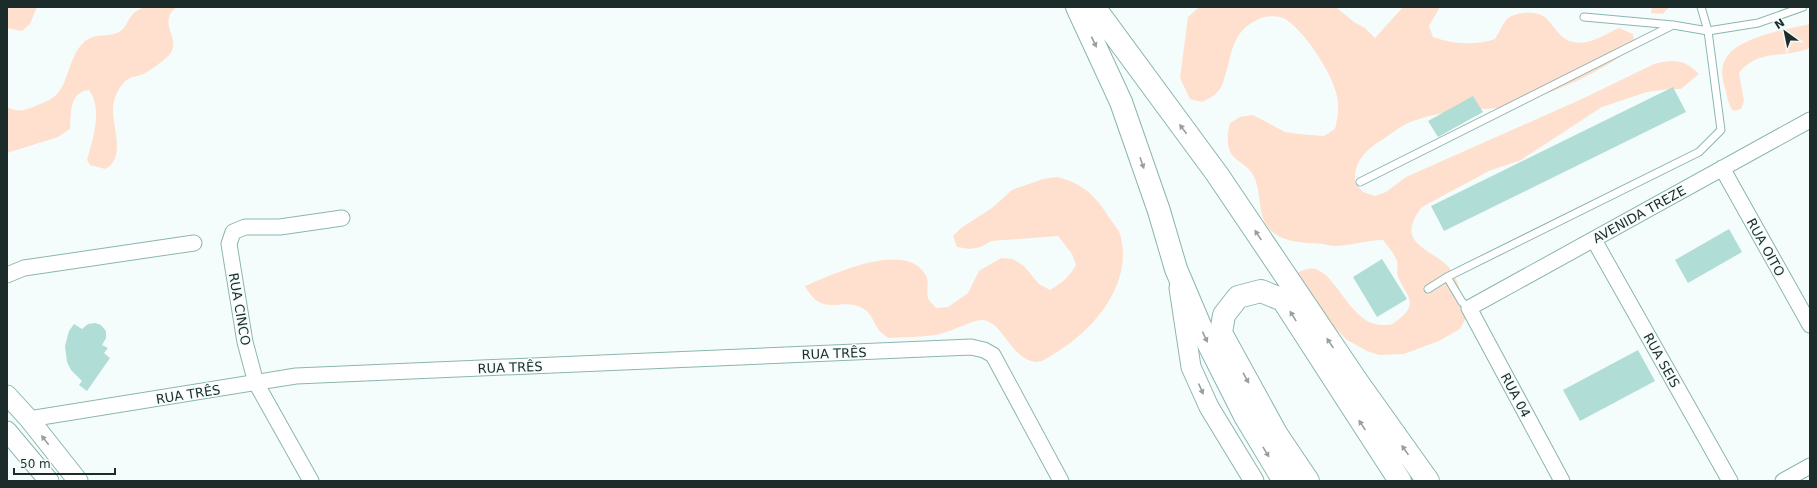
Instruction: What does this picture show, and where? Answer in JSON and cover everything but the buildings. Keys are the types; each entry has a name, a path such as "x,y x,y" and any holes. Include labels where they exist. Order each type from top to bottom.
{"highway":[{"path":"1077,7 1121,102 1160,211 1176,269 1204,336 1245,416 1284,481"},
{"path":"1094,7 1217,174 1356,380 1428,481"},
{"path":"1308,481 1277,435 1221,333 1224,315 1238,297 1261,291 1283,300 1400,481"}],"street":[{"name":"AVENIDA TREZE","path":"1469,308 1810,120"},
{"name":"RUA OITO","path":"1722,168 1810,325"},
{"name":"RUA CINCO","path":"311,481 256,383 245,342 229,244 233,232 244,227 280,227 342,218"},
{"name":"RUA SEIS","path":"1594,240 1730,481"},
{"path":"7,275 24,268 194,244"},
{"path":"1176,269 1191,367 1209,407 1254,481"},
{"name":"RUA 04","path":"1469,308 1562,481"},
{"name":"RUA TRÊS","path":"30,419 296,376 971,347 984,350 993,356 1061,481"},
{"path":"7,395 30,419 78,481"},
{"path":"7,431 49,481"},
{"path":"1783,481 1810,466"}],"lane":[{"path":"1428,288 1447,277 1699,152 1721,130 1708,31 1701,7"},
{"path":"1584,17 1673,25 1708,31 1758,23 1804,7"},
{"path":"1360,182 1673,25"},
{"path":"1447,277 1462,302 1469,308"}],"shaded area":[{"path":"7,7 37,7 30,24 22,31 7,28"},
{"path":"145,7 177,7 171,13 169,19 173,48 170,54 161,62 146,73 128,79 118,91 113,105 117,151 111,164 105,169 90,165 87,160 96,124 95,106 89,90 82,92 74,99 71,111 70,129 58,137 7,153 7,107 14,110 23,110 53,98 60,91 75,55 84,42 93,37 110,35 119,32 133,14"},
{"path":"1199,7 1336,7 1354,22 1365,28 1375,38 1403,7 1440,7 1429,26 1433,37 1456,43 1479,43 1495,39 1508,18 1522,13 1542,15 1561,36 1573,42 1579,43 1591,41 1619,28 1633,34 1635,45 1607,65 1573,83 1520,103 1504,107 1469,109 1442,113 1428,116 1399,128 1368,150 1362,156 1357,165 1355,183 1363,192 1375,196 1386,192 1406,177 1584,98 1654,64 1667,61 1684,63 1689,65 1699,74 1681,89 1647,92 1602,107 1521,160 1489,171 1422,207 1414,221 1412,231 1414,240 1447,265 1453,273 1460,289 1466,318 1460,329 1439,341 1404,354 1379,355 1367,351 1347,340 1312,305 1295,274 1303,270 1318,270 1332,282 1355,311 1363,318 1373,324 1390,325 1404,315 1410,303 1397,273 1397,261 1391,250 1383,240 1334,246 1292,241 1278,236 1272,232 1264,220 1260,207 1257,186 1252,173 1232,155 1228,147 1228,132 1230,123 1240,117 1253,115 1285,132 1298,134 1324,136 1335,129 1338,102 1336,92 1326,68 1310,44 1293,25 1285,19 1275,16 1265,17 1250,24 1238,37 1231,52 1221,88 1211,97 1202,102 1190,99 1180,78 1188,17"},
{"path":"1652,7 1669,7 1663,14 1651,13"},
{"path":"1810,24 1810,48 1755,60 1739,73 1744,101 1741,109 1733,111 1728,100 1722,73 1724,62 1732,51 1752,39 1789,28"},
{"path":"1057,177 1082,187 1100,204 1105,211 1120,234 1123,252 1122,269 1117,285 1109,301 1087,329 1060,350 1042,361 1036,362 1027,359 1013,348 996,327 989,322 982,320 936,335 888,338 879,330 864,309 856,305 848,304 826,305 819,302 812,296 805,286 849,268 867,263 885,260 901,260 915,264 925,274 927,280 928,298 936,308 948,307 968,293 979,271 1001,258 1013,259 1024,266 1039,284 1050,290 1065,279 1076,265 1072,254 1058,236 991,241 981,247 970,249 957,247 953,236 961,228 992,208 1012,190 1043,179"}]}
